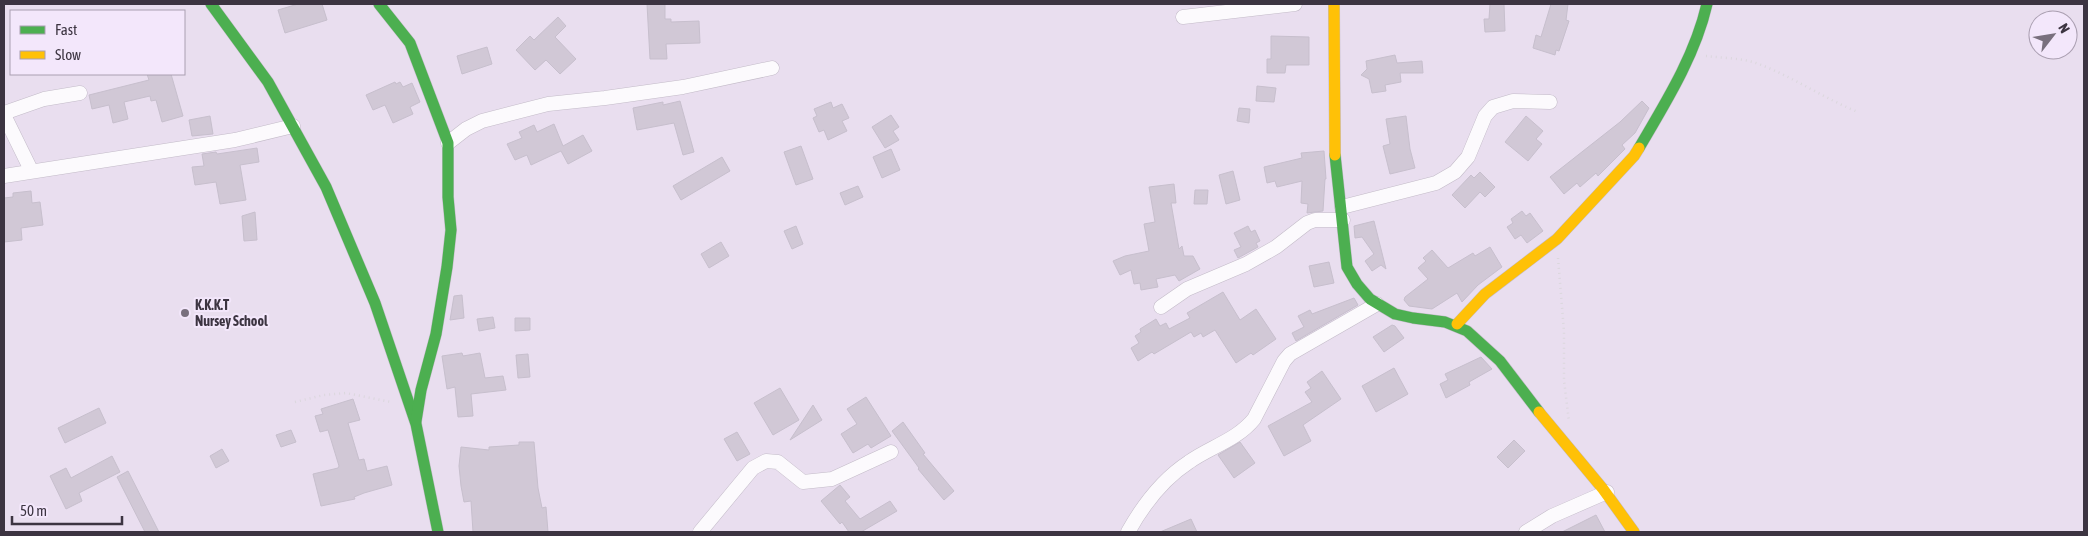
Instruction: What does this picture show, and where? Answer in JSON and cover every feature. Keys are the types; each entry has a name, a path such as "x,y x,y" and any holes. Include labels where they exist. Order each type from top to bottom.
{"street":[{"path":"211,4 268,82 326,186 375,303 416,424 438,532"},
{"path":"379,4 410,43 448,143 448,197 451,230 447,267 436,334 421,390 416,424"},
{"path":"1183,17 1295,4"},
{"path":"1334,4 1334,142 1347,267 1358,286 1377,304 1406,317 1457,324 1473,335 1494,356 1574,455 1607,492 1634,532"},
{"path":"1457,324 1486,294 1557,239 1634,156 1676,85 1702,25 1707,4"},
{"path":"448,143 466,129 482,121 548,104 683,87 772,68"},
{"path":"31,170 4,114 44,100 80,93"},
{"path":"1161,307 1187,289 1246,264 1276,247 1307,223 1436,183 1455,172 1468,157 1485,116 1493,107 1513,101 1550,102"},
{"path":"4,176 31,170 235,140 293,126"},
{"path":"1128,532 1137,515 1158,489 1188,462 1240,434 1248,427 1254,420 1284,361 1290,354 1377,304"},
{"path":"700,532 753,468 766,461 778,462 803,482 832,479 891,452"},
{"path":"1526,532 1552,516 1607,492"}],"path":[{"path":"1690,53 1754,62 1788,76 1842,106 1858,112"},
{"path":"1557,239 1564,331 1564,380 1570,430"},
{"path":"295,402 324,395 346,393 409,405"}],"building":[{"path":"298,4 322,4 327,20 285,33 278,10"},
{"path":"647,4 665,4 665,19 671,19 671,22 699,21 700,43 666,44 667,59 650,59"},
{"path":"1490,4 1504,4 1505,31 1485,32 1484,19 1489,19"},
{"path":"1551,4 1568,4 1566,20 1569,21 1559,51 1556,50 1555,55 1533,48 1536,35 1541,37"},
{"path":"558,17 566,26 555,37 576,59 560,74 546,60 535,70 516,50 530,36 534,40"},
{"path":"1271,36 1309,37 1309,65 1286,65 1285,73 1267,73 1267,59 1271,59"},
{"path":"487,47 492,64 462,74 457,56"},
{"path":"1395,55 1397,63 1422,61 1423,73 1400,73 1401,82 1385,85 1386,91 1372,93 1369,79 1361,75 1367,69 1366,61"},
{"path":"147,75 171,75 183,116 162,122 156,100 151,101 150,96 124,102 128,119 113,123 109,105 92,109 89,95 149,80"},
{"path":"395,82 396,84 400,82 403,87 412,83 420,102 410,107 413,114 393,123 385,105 373,110 366,95"},
{"path":"1257,86 1276,88 1274,102 1256,101"},
{"path":"680,101 694,152 683,155 674,123 637,130 633,108 663,102 663,105"},
{"path":"1642,101 1649,108 1635,133 1622,145 1625,149 1598,176 1596,173 1580,187 1577,183 1564,194 1550,177 1620,122"},
{"path":"831,102 833,108 842,104 849,118 842,121 847,131 828,140 824,130 819,132 813,118 817,116 814,109"},
{"path":"1239,108 1250,109 1249,123 1237,121"},
{"path":"891,115 899,127 893,131 899,140 885,148 872,127"},
{"path":"210,116 213,134 192,136 189,120"},
{"path":"1406,116 1410,149 1415,168 1390,174 1383,146 1390,144 1386,119"},
{"path":"1526,116 1543,131 1536,139 1542,144 1528,161 1505,142"},
{"path":"554,124 563,146 583,135 592,151 568,164 561,151 531,165 527,155 515,160 507,144 522,138 519,132 534,125 537,132"},
{"path":"801,146 813,179 796,185 784,152"},
{"path":"257,148 259,162 240,165 246,200 220,204 216,182 195,185 192,167 204,166 202,154 216,152 217,154"},
{"path":"891,149 900,170 882,178 873,157"},
{"path":"1324,151 1326,179 1323,211 1307,213 1308,204 1301,203 1302,181 1277,187 1275,181 1267,183 1264,167 1302,158 1301,153"},
{"path":"722,157 730,171 681,200 673,186"},
{"path":"1233,171 1240,200 1226,204 1219,175"},
{"path":"1480,172 1495,187 1485,197 1480,192 1465,208 1452,195 1471,175 1474,178"},
{"path":"1174,184 1176,203 1171,203 1179,249 1182,246 1184,256 1193,256 1200,269 1179,281 1175,275 1156,279 1158,287 1141,290 1140,283 1134,284 1131,270 1120,275 1113,261 1125,256 1149,251 1144,224 1155,222 1149,187"},
{"path":"858,186 863,197 845,205 840,193"},
{"path":"1195,190 1208,190 1207,204 1194,204"},
{"path":"31,191 32,203 40,202 43,225 21,228 22,240 4,242 4,198 13,197 13,193"},
{"path":"1522,211 1526,216 1530,213 1543,231 1527,243 1521,235 1515,239 1507,227 1513,223 1511,219"},
{"path":"255,212 257,240 244,241 242,216"},
{"path":"1374,221 1386,269 1381,265 1372,271 1365,261 1374,254 1362,237 1355,238 1354,226"},
{"path":"796,226 803,244 792,249 784,231"},
{"path":"1248,226 1251,232 1255,230 1260,241 1256,243 1258,247 1238,258 1234,250 1241,247 1234,233"},
{"path":"721,242 729,256 709,268 701,254"},
{"path":"1490,247 1502,267 1478,285 1462,302 1457,293 1432,309 1409,306 1404,300 1405,297 1428,279 1418,268 1426,261 1423,258 1432,250 1448,268 1473,253 1475,256"},
{"path":"1329,262 1334,283 1314,287 1309,266"},
{"path":"1223,292 1240,320 1256,309 1276,339 1253,355 1251,353 1236,363 1215,330 1203,337 1201,333 1194,337 1191,332 1154,354 1152,352 1138,361 1131,348 1139,343 1135,336 1141,332 1140,329 1156,319 1160,326 1166,323 1169,329 1190,318 1187,313"},
{"path":"462,295 464,318 450,320 454,296"},
{"path":"1354,298 1358,305 1296,341 1292,333 1304,327 1298,316 1310,310 1312,314"},
{"path":"493,317 495,328 479,331 477,319"},
{"path":"515,318 530,318 530,330 515,331"},
{"path":"1392,325 1395,326 1404,338 1384,352 1373,337"},
{"path":"462,353 463,356 480,353 485,378 503,376 506,390 471,394 473,416 458,417 455,387 447,389 442,356"},
{"path":"528,354 530,377 518,378 516,355"},
{"path":"1481,357 1492,369 1469,382 1470,385 1446,398 1440,384 1448,380 1445,374"},
{"path":"1394,368 1408,394 1376,412 1362,386"},
{"path":"1322,371 1341,399 1303,425 1311,441 1284,456 1268,426 1312,402 1305,392 1311,388 1307,382"},
{"path":"780,388 799,420 773,435 754,403"},
{"path":"866,397 891,436 871,448 868,444 853,453 841,434 857,424 847,409"},
{"path":"353,399 360,420 348,423 359,460 364,459 367,471 387,466 392,485 364,493 354,497 355,499 321,506 313,474 338,468 339,466 328,430 320,432 315,416 323,414 321,409"},
{"path":"813,405 822,420 790,440"},
{"path":"99,408 106,423 65,443 58,428"},
{"path":"903,422 925,453 923,454 954,491 944,500 918,469 892,431"},
{"path":"291,430 296,442 281,447 276,435"},
{"path":"737,432 750,454 737,461 724,439"},
{"path":"1514,440 1525,451 1508,468 1497,457"},
{"path":"519,442 534,442 538,488 542,508 546,507 548,532 473,532 471,501 464,502 461,486 459,466 461,447 489,450 489,447 519,445"},
{"path":"1240,442 1255,463 1234,478 1218,455"},
{"path":"222,449 229,461 216,468 210,456"},
{"path":"112,456 120,472 79,493 82,501 66,509 50,476 66,468 71,478"},
{"path":"128,471 159,532 145,532 117,477"},
{"path":"840,485 850,497 845,501 860,519 890,501 897,511 861,532 849,532 842,522 840,524 821,501"},
{"path":"1596,515 1605,532 1562,532"},
{"path":"1191,519 1197,532 1160,532"}],"traffic: fast":[{"path":"211,4 268,82 326,187 375,303 416,424 438,532"},
{"path":"379,4 410,43 448,143 448,197 451,230 447,267 436,334 421,390 416,421"},
{"path":"1639,148 1679,78 1695,42 1707,4"},
{"path":"1335,155 1347,267 1357,284 1370,299 1395,314 1445,322 1467,331 1500,361 1539,412"}],"traffic: slow":[{"path":"1334,4 1335,155"},
{"path":"1457,324 1485,294 1557,239 1634,156 1639,148"},
{"path":"1539,412 1603,489 1634,532"}],"place":[{"name":"K.K.K.T Nursey School","path":"185,313"}]}
